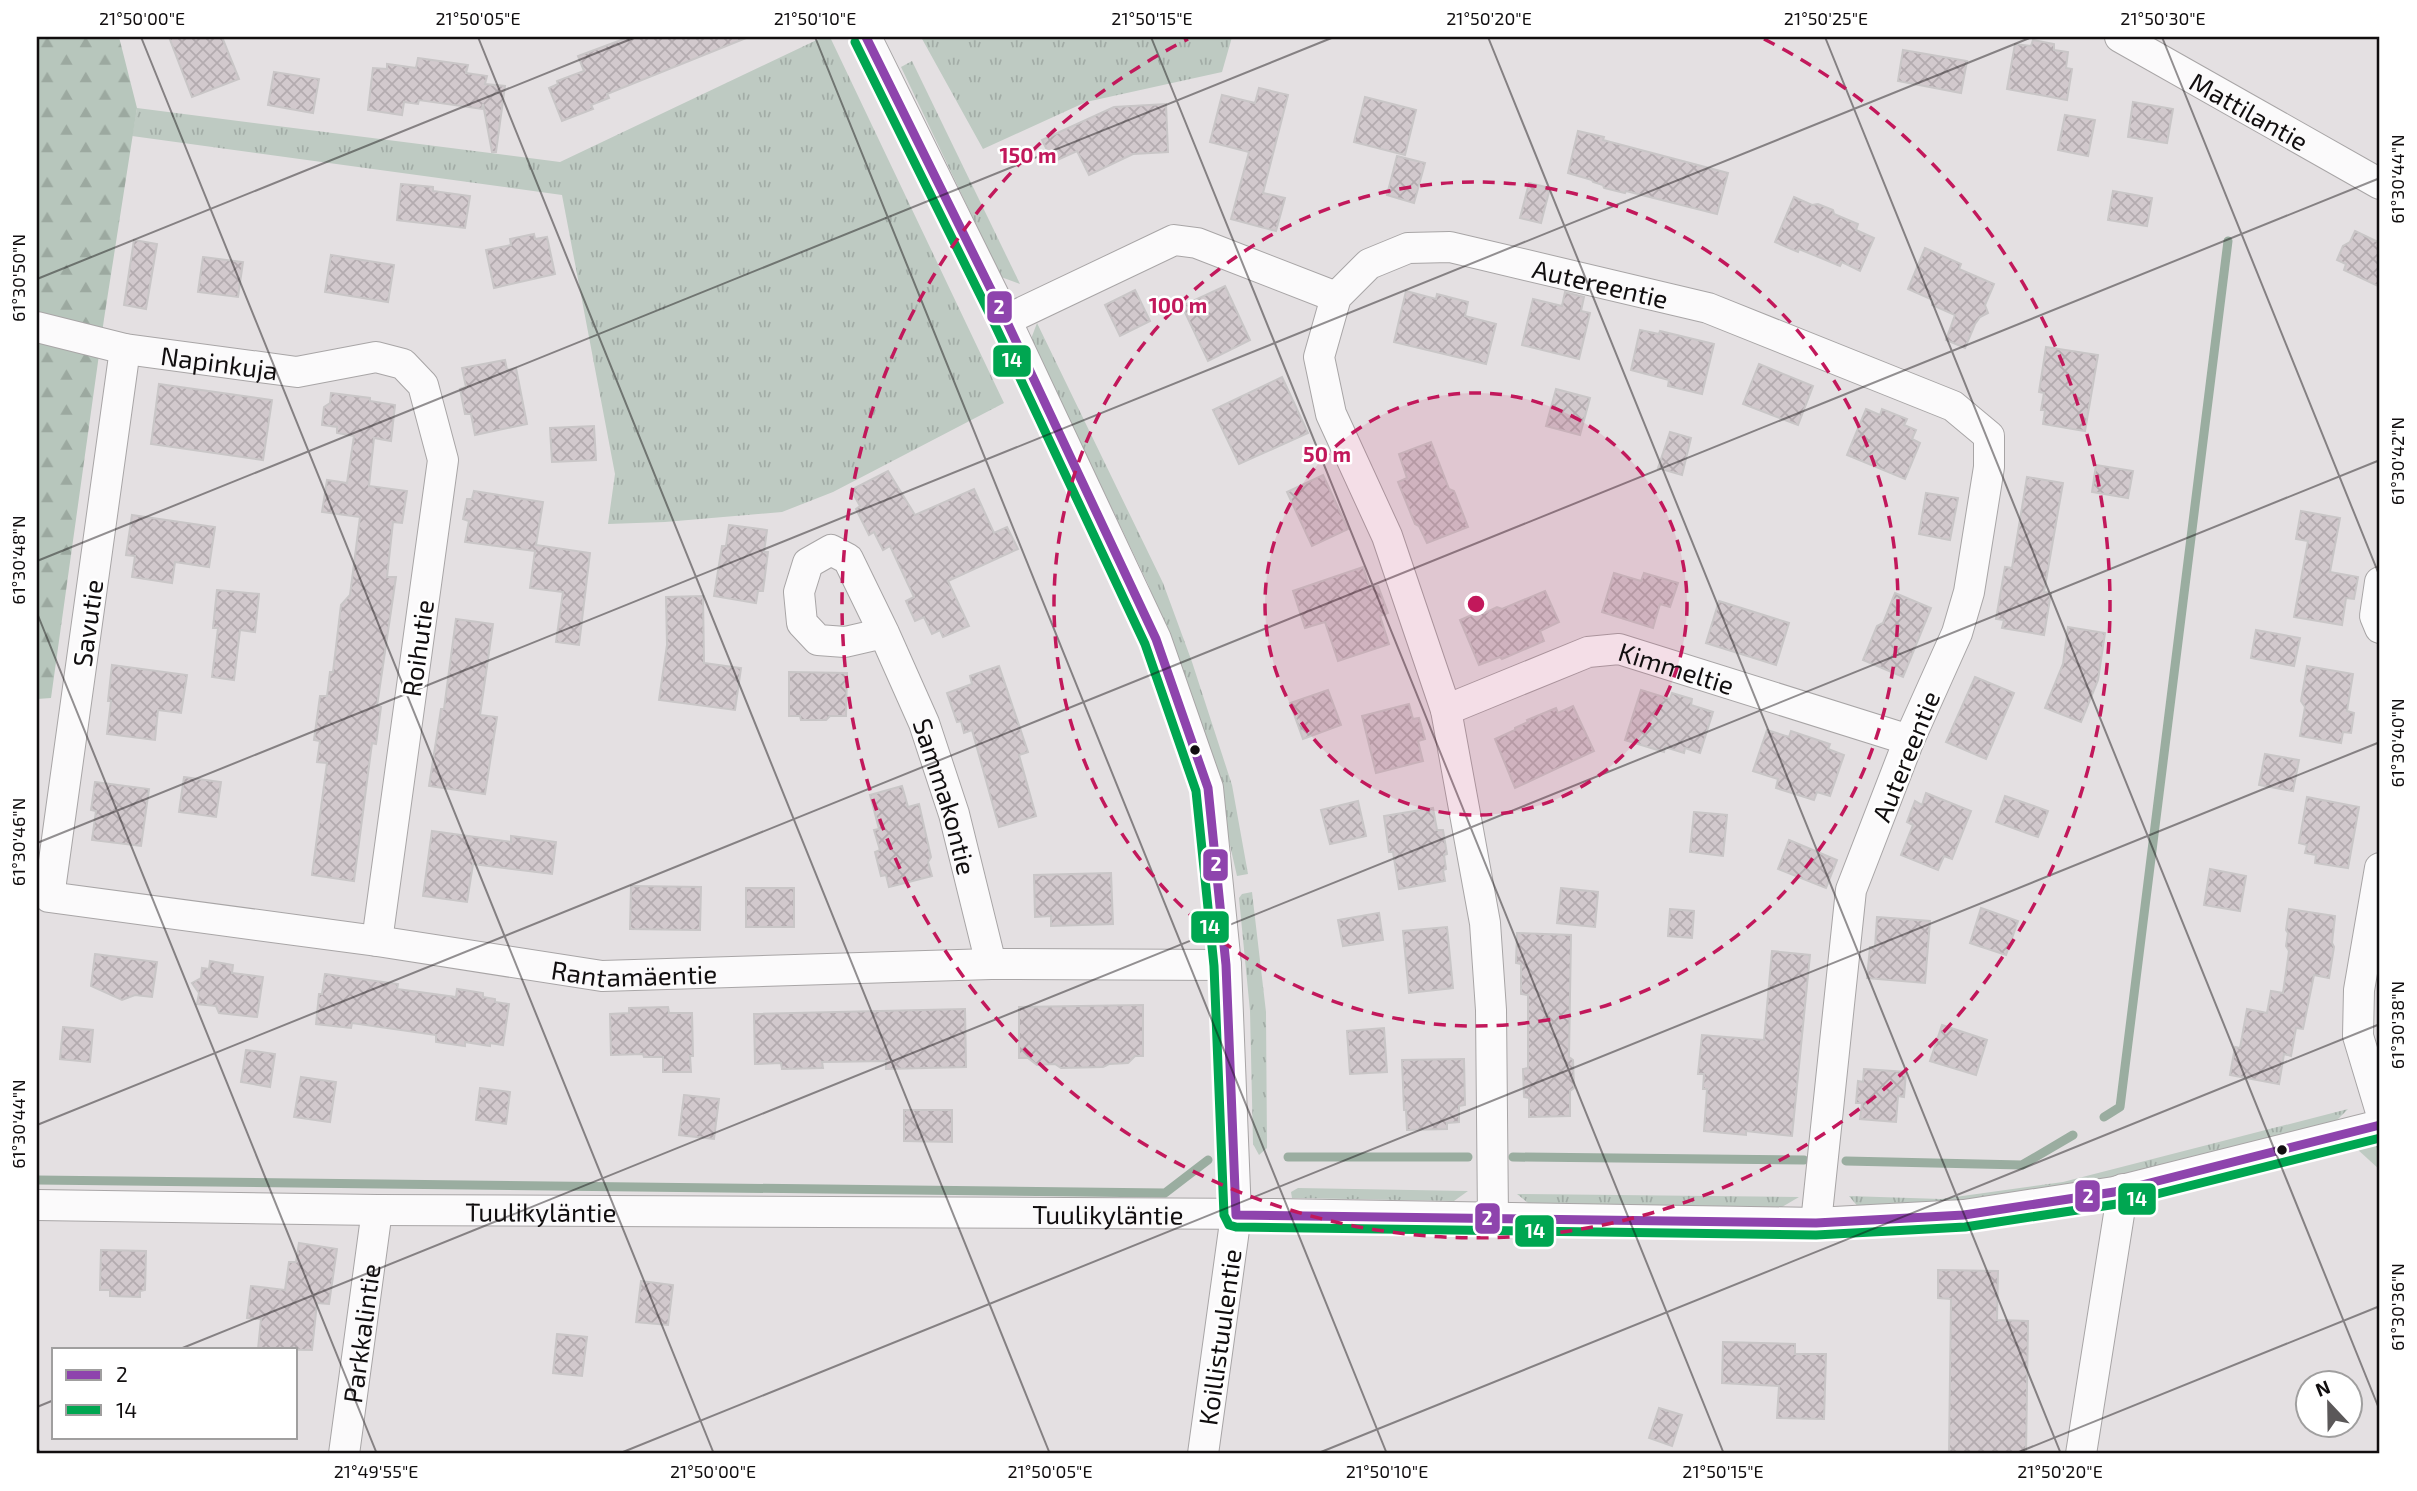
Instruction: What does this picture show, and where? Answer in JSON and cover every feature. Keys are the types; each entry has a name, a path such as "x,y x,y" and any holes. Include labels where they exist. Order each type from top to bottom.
{"street":[{"name":"Koillistuulentie","path":"866,37 1006,320 1156,639 1208,788 1226,965 1236,1215 1203,1454"},
{"name":"Mattilantie","path":"2120,37 2380,184"},
{"path":"1006,320 1174,240 1196,243 1336,297"},
{"name":"Autereentie","path":"1493,1218 1491,1010 1485,923 1446,710 1387,536 1331,414 1319,357 1336,297 1369,264 1408,248 1450,247 1708,308 1953,406 1989,436 1989,467 1969,592 1957,633 1909,740 1851,890 1816,1223"},
{"name":"Napinkuja","path":"37,327 125,349 297,372 376,356 403,364"},
{"name":"Savutie","path":"49,897 125,349"},
{"name":"Roihutie","path":"377,942 443,460 423,385 403,364"},
{"path":"2380,582 2375,616 2380,628"},
{"name":"Sammakontie","path":"884,633 924,723 954,814 991,964"},
{"name":"Kimmeltie","path":"1446,710 1588,652 1619,649 1909,740"},
{"path":"2380,868 2359,990 2358,1036 2380,1109"},
{"name":"Rantamäentie","path":"49,897 602,976 991,964 1226,965"},
{"name":"Tuulikyläntie","path":"37,1205 377,1210 1236,1215 1816,1223 1964,1215 2123,1189 2380,1125"},
{"path":"2081,1454 2123,1189"},
{"name":"Parkkalintie","path":"344,1454 377,1210"}],"green space":[{"path":"37,37 119,37 137,108 104,319 51,698 37,699"},
{"path":"823,37 830,37 1004,403 833,492 782,512 608,524 615,474 562,195 132,136 137,108 560,162"},
{"path":"921,37 1232,37 1222,72 1086,102 983,149"},
{"path":"912,61 1020,284 1001,277 901,67"},
{"path":"1037,323 1163,583 1232,785 1248,874 1237,876 1216,784 1181,669 1148,584 1031,339"},
{"path":"1252,892 1266,1012 1267,1148 1259,1155 1253,1144 1250,1011 1239,898 1242,894"},
{"path":"2348,1109 2334,1123 2052,1195 1859,1208 1849,1196 1941,1199 2063,1182"},
{"path":"2380,1142 2380,1170 2357,1149"},
{"path":"1298,1188 1468,1191 1454,1201 1292,1198 1291,1192"},
{"path":"1517,1194 1799,1197 1782,1207 1528,1203"}],"building":[{"path":"169,37 222,37 239,79 192,97"},
{"path":"629,37 746,38 607,94 609,98 591,105 593,109 562,121 549,88 558,84 557,81 584,71 578,56"},
{"path":"2033,40 2054,44 2054,50 2068,52 2066,68 2072,69 2067,100 2007,89 2015,44 2031,46"},
{"path":"1903,50 1967,61 1961,93 1898,81"},
{"path":"418,58 468,65 466,73 487,76 485,84 505,86 496,152 492,152 483,104 482,109 419,100 418,104 404,102 402,115 368,110 373,68 387,69 387,64 416,68"},
{"path":"274,72 319,79 313,113 268,105"},
{"path":"1259,88 1288,95 1263,193 1285,198 1276,231 1231,219 1249,152 1210,142 1222,95 1255,103"},
{"path":"1365,97 1416,110 1405,155 1354,142"},
{"path":"2133,102 2173,109 2167,143 2128,137"},
{"path":"1166,104 1168,152 1133,154 1089,175 1077,151 1053,162 1042,140 1114,107"},
{"path":"2065,115 2095,120 2088,156 2058,150"},
{"path":"1578,131 1728,173 1717,214 1604,188 1592,180 1568,173"},
{"path":"1397,156 1425,163 1414,203 1387,195"},
{"path":"1529,183 1550,188 1541,223 1520,218"},
{"path":"401,184 433,187 433,191 470,196 465,228 397,220"},
{"path":"2113,191 2152,198 2147,226 2108,220"},
{"path":"1794,197 1833,210 1834,214 1858,224 1856,230 1874,238 1860,271 1842,262 1840,266 1775,242"},
{"path":"2355,231 2380,243 2380,287 2344,270 2346,264 2337,260 2343,246 2350,242"},
{"path":"534,234 535,239 547,237 555,274 494,288 486,250 511,245 510,239"},
{"path":"134,240 157,244 146,309 124,305"},
{"path":"1925,248 1961,264 1959,269 1994,284 1985,305 1988,313 1980,317 1975,324 1965,348 1946,340 1955,315 1932,305 1933,300 1908,289"},
{"path":"331,255 394,265 388,302 325,292"},
{"path":"203,257 243,262 238,297 198,292"},
{"path":"1225,286 1250,340 1208,361 1182,306"},
{"path":"1135,290 1150,321 1120,336 1105,305"},
{"path":"1406,291 1436,299 1437,294 1468,302 1465,316 1496,324 1486,364 1394,342"},
{"path":"1565,292 1584,297 1581,311 1590,313 1579,359 1522,345 1533,299 1562,306"},
{"path":"1640,330 1659,334 1660,331 1714,344 1702,394 1668,386 1669,380 1631,370"},
{"path":"2046,347 2098,355 2085,431 2043,424 2045,410 2041,410 2044,393 2039,392"},
{"path":"505,360 507,370 516,368 527,424 475,435 471,414 465,414 460,389 466,387 462,368"},
{"path":"1759,364 1813,386 1798,425 1743,404"},
{"path":"1282,377 1308,433 1239,464 1213,410"},
{"path":"159,384 272,400 263,460 151,444"},
{"path":"1556,389 1590,398 1580,435 1546,426"},
{"path":"331,393 370,398 370,401 395,405 391,441 374,438 369,486 407,491 402,523 393,522 387,577 396,577 377,706 381,707 376,744 372,743 354,881 312,875 327,763 317,762 320,741 314,740 320,696 327,696 330,672 333,672 341,605 350,595 360,517 322,512 327,480 347,483 354,436 337,433 337,427 322,425 324,407 330,403"},
{"path":"1866,409 1880,415 1882,409 1907,419 1904,425 1916,430 1912,439 1920,443 1905,479 1847,455"},
{"path":"594,426 596,460 552,462 550,428"},
{"path":"1670,432 1691,438 1682,475 1658,468"},
{"path":"1431,442 1449,489 1454,491 1468,527 1427,543 1419,526 1415,524 1398,482 1407,478 1399,454"},
{"path":"2096,465 2133,471 2128,498 2092,492"},
{"path":"888,471 915,515 974,489 994,533 1007,527 1018,549 948,581 969,626 943,637 940,630 932,634 924,617 915,621 906,601 914,597 890,546 883,550 874,532 869,535 856,509 860,506 851,490"},
{"path":"1323,475 1348,529 1312,546 1287,492"},
{"path":"2027,477 2063,483 2044,592 2051,593 2044,635 2002,628 2004,620 1996,619 2005,567 2012,568"},
{"path":"474,491 543,502 536,545 590,553 579,645 556,642 563,592 530,588 535,551 465,542 469,521 463,519 467,499 472,499"},
{"path":"1926,493 1958,498 1950,540 1919,534"},
{"path":"2301,511 2340,518 2330,572 2358,577 2354,599 2346,598 2342,625 2294,617 2308,541 2296,539"},
{"path":"132,515 215,527 209,567 175,562 172,583 132,577 135,556 126,555"},
{"path":"729,525 767,530 764,552 768,552 763,591 758,591 756,603 714,596 722,546 726,546"},
{"path":"1363,567 1370,588 1378,586 1388,613 1380,616 1389,644 1338,661 1325,622 1305,628 1293,591"},
{"path":"1614,573 1641,581 1644,573 1678,583 1670,607 1660,604 1653,628 1602,612"},
{"path":"217,590 259,594 255,632 240,630 234,680 212,677 218,628 213,628"},
{"path":"1545,591 1559,622 1540,631 1544,641 1502,659 1500,657 1479,665 1460,620 1483,610 1485,613 1497,607 1502,609"},
{"path":"1895,593 1931,608 1903,677 1863,660 1877,626 1883,623"},
{"path":"703,596 704,663 741,668 735,710 659,700 667,645 666,597"},
{"path":"1719,601 1789,623 1776,665 1706,643"},
{"path":"456,619 493,624 480,715 497,717 485,794 429,786 441,709 444,709"},
{"path":"2068,627 2105,633 2098,680 2081,722 2045,708 2063,664"},
{"path":"2256,630 2300,638 2294,666 2251,658"},
{"path":"112,665 187,675 181,713 158,710 155,740 107,734"},
{"path":"999,666 1028,752 1019,755 1036,816 999,827 972,730 964,733 961,721 957,722 947,693 972,684 970,676"},
{"path":"2307,666 2353,674 2347,711 2354,713 2351,733 2343,732 2341,743 2300,736 2305,707 2301,701"},
{"path":"789,672 847,673 846,716 830,716 826,720 801,720 800,716 789,716"},
{"path":"1975,677 2014,693 1986,759 1946,742"},
{"path":"1328,690 1341,725 1303,739 1290,703"},
{"path":"1641,690 1670,699 1672,693 1692,699 1691,705 1713,712 1700,753 1685,748 1684,753 1665,747 1664,752 1625,740"},
{"path":"1409,704 1413,719 1419,718 1425,739 1418,741 1423,761 1376,773 1362,716"},
{"path":"1573,706 1594,751 1515,788 1495,739 1515,730 1528,722 1527,720 1556,708 1558,713"},
{"path":"1767,730 1789,737 1791,731 1830,744 1828,749 1844,755 1830,796 1817,792 1814,800 1776,788 1778,779 1753,771"},
{"path":"2265,754 2299,760 2293,791 2259,785"},
{"path":"184,777 221,782 216,817 179,812"},
{"path":"95,782 149,789 141,846 92,840 96,811 91,810"},
{"path":"902,786 908,807 919,804 931,857 928,862 932,876 889,887 886,875 881,876 875,852 880,850 874,830 879,829 870,795"},
{"path":"1926,793 1971,811 1952,859 1944,856 1938,870 1901,855 1913,825 1907,822 1915,801 1922,805"},
{"path":"2005,796 2048,811 2038,837 1996,822"},
{"path":"2307,797 2359,807 2348,868 2315,863 2316,855 2305,853 2307,845 2299,843"},
{"path":"1358,801 1366,836 1330,844 1321,810"},
{"path":"1433,808 1437,830 1443,830 1447,854 1444,855 1445,881 1399,889 1393,852 1389,852 1384,816"},
{"path":"1694,812 1727,815 1723,856 1690,852"},
{"path":"432,831 511,842 511,836 556,842 552,874 473,864 467,902 423,896"},
{"path":"1789,840 1837,860 1826,888 1778,869"},
{"path":"2210,869 2246,876 2240,911 2204,905"},
{"path":"1111,873 1113,924 1051,926 1051,916 1035,917 1034,875"},
{"path":"631,886 701,887 700,930 630,929"},
{"path":"746,888 794,888 794,927 746,927"},
{"path":"1561,888 1598,892 1595,927 1557,923"},
{"path":"1981,908 2018,921 2006,955 1970,943"},
{"path":"1670,909 1694,911 1692,938 1668,936"},
{"path":"2289,909 2335,916 2329,978 2314,975 2303,1029 2296,1028 2291,1056 2284,1054 2279,1084 2230,1075 2235,1047 2240,1048 2247,1009 2267,1013 2271,991 2283,993 2289,951 2286,946 2286,930"},
{"path":"1379,913 1383,940 1343,946 1338,920"},
{"path":"1877,917 1930,921 1925,983 1867,978 1870,947 1875,947"},
{"path":"1447,927 1453,988 1409,993 1403,931"},
{"path":"1517,933 1571,935 1569,1057 1573,1060 1574,1088 1570,1091 1570,1116 1529,1117 1529,1098 1524,1097 1523,1069 1528,1068 1528,995 1521,994 1521,964 1516,963"},
{"path":"1772,951 1810,955 1792,1136 1746,1131 1746,1135 1704,1131 1707,1089 1703,1089 1704,1074 1698,1074 1702,1035 1764,1040"},
{"path":"95,954 157,962 152,997 135,995 122,1000 91,986"},
{"path":"210,961 233,965 232,973 263,977 257,1017 219,1013 216,1006 197,1004 199,993 192,983 201,978 202,968 209,969"},
{"path":"325,974 398,984 397,989 456,997 457,989 483,993 483,997 509,1004 503,1045 465,1042 465,1046 436,1042 436,1035 352,1023 351,1028 316,1024 319,994 322,994"},
{"path":"1143,1005 1143,1056 1135,1056 1128,1063 1103,1067 1061,1068 1055,1064 1037,1065 1028,1058 1019,1058 1019,1007"},
{"path":"668,1007 669,1013 692,1013 691,1072 663,1072 663,1057 644,1057 643,1054 611,1055 610,1014 629,1013 629,1008"},
{"path":"965,1009 966,1067 886,1069 886,1061 822,1062 823,1068 782,1069 781,1063 755,1064 754,1014"},
{"path":"1942,1025 1987,1040 1976,1075 1930,1061"},
{"path":"63,1027 93,1030 90,1062 60,1059"},
{"path":"1384,1028 1387,1072 1350,1074 1347,1031"},
{"path":"246,1050 275,1054 270,1087 241,1082"},
{"path":"1464,1059 1465,1105 1459,1106 1459,1122 1447,1123 1447,1129 1407,1130 1402,1060"},
{"path":"1864,1069 1906,1072 1904,1097 1898,1096 1896,1122 1860,1119 1862,1103 1856,1103 1858,1081 1863,1082"},
{"path":"301,1077 336,1082 330,1122 294,1117"},
{"path":"480,1088 510,1092 506,1124 476,1120"},
{"path":"684,1095 719,1099 714,1139 679,1135"},
{"path":"904,1110 952,1110 952,1142 904,1141"},
{"path":"299,1243 337,1249 329,1304 317,1303 312,1350 258,1348 261,1319 247,1318 251,1286 285,1290 289,1262 296,1262"},
{"path":"101,1250 146,1251 145,1290 140,1291 140,1297 110,1296 110,1290 100,1290"},
{"path":"1938,1270 1998,1271 1997,1320 2028,1321 2026,1454 1949,1454 1951,1299 1938,1298"},
{"path":"641,1281 673,1285 668,1325 636,1322"},
{"path":"557,1334 587,1337 582,1376 553,1373"},
{"path":"1723,1342 1795,1344 1795,1354 1826,1354 1824,1419 1777,1418 1779,1386 1722,1383"},
{"path":"1659,1408 1682,1415 1672,1446 1649,1438"}],"waterway":[{"path":"2104,1117 2120,1107 2228,241"},
{"path":"1846,1161 2022,1165 2073,1135"},
{"path":"1288,1157 1468,1157"},
{"path":"1513,1157 1804,1160"},
{"path":"37,1180 1165,1193 1208,1160"}],"transit line":[{"name":"2","path":"866,37 1006,320 1156,639 1208,788 1226,965 1236,1215 1816,1223 1964,1215 2114,1192 2380,1125"},
{"name":"14","path":"855,42 995,325 1145,644 1196,791 1214,966 1224,1215 1229,1225 1816,1235 1965,1227 2117,1204 2380,1138"}]}
